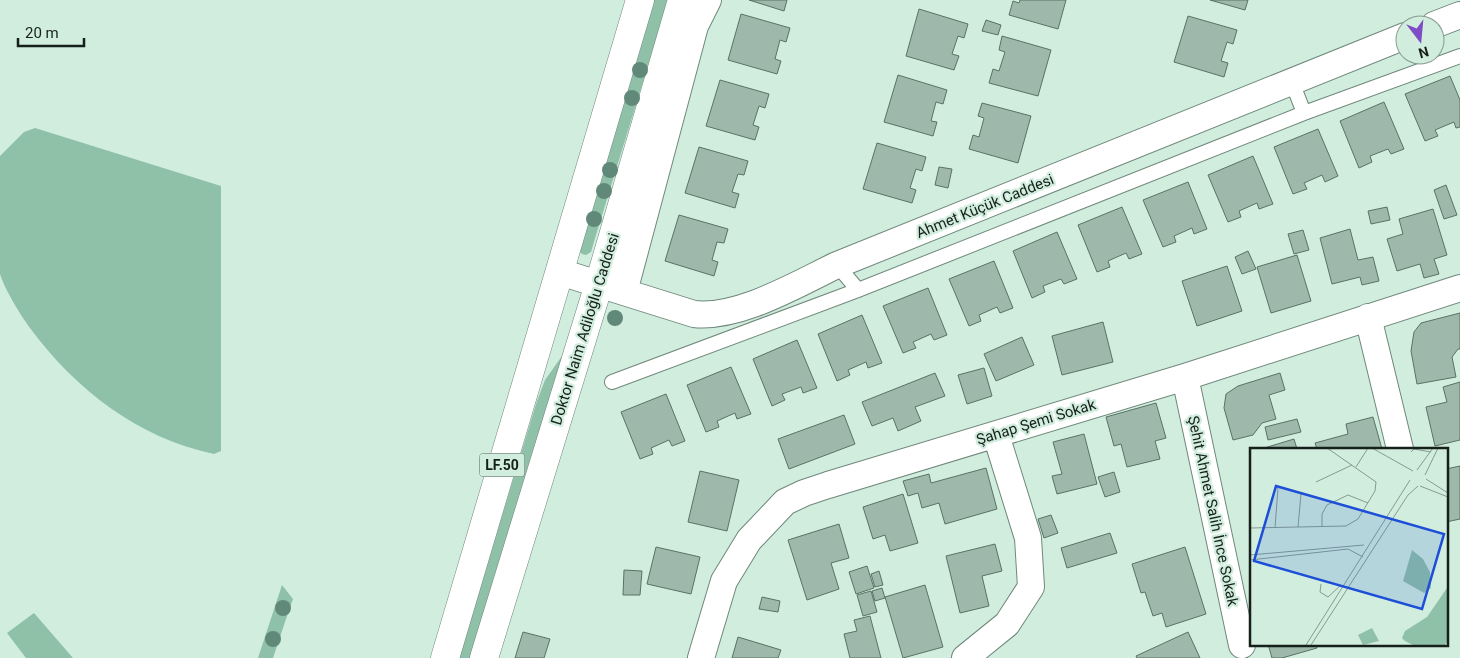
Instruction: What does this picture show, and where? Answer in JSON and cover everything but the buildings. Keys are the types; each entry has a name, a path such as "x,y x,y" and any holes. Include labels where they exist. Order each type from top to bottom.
{"main road":[{"name":"LF.50","path":"445,658 640,0"},
{"name":"Doktor Naim Adiloğlu Caddesi","path":"484,658 612,288 682,0"}],"street":[{"path":"612,288 695,26 708,0"},
{"path":"1445,21 1460,16"},
{"name":"Ahmet Küçük Caddesi","path":"560,272 694,314 716,315 736,310 838,265 1395,40"},
{"name":"Şahap Şemi Sokak","path":"701,658 724,580 749,540 785,502 828,485 1185,377 1460,288"},
{"path":"1368,317 1400,448"},
{"name":"Şehit Ahmet Salih İnce Sokak","path":"1185,377 1242,645"},
{"path":"965,658 1007,624 1031,587 1028,538 996,435"}],"lane":[{"path":"612,382 858,290 1304,112 1460,56"},
{"path":"1292,82 1304,112"},
{"path":"838,265 858,290"}],"green space":[{"path":"653,0 668,0 591,252 586,255 582,254 579,251"},
{"path":"35,128 221,186 221,451 214,454 160,436 110,408 67,371 30,328 13,302 0,274 0,156 24,132"},
{"path":"562,356 564,357 471,658 459,658 537,401 545,380"},
{"path":"282,585 293,599 273,658 258,658"},
{"path":"34,613 73,658 26,658 7,633"}]}
